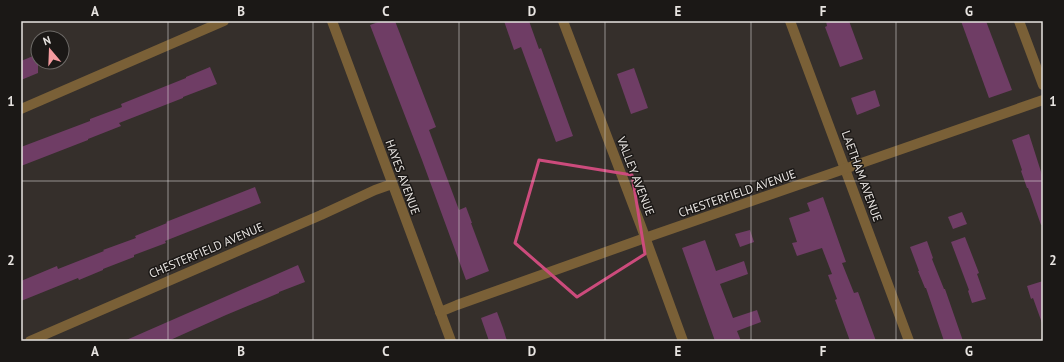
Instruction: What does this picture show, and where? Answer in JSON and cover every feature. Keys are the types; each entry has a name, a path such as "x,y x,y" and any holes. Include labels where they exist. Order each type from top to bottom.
{"street":[{"path":"21,109 224,21"},
{"name":"HAYES AVENUE","path":"332,21 450,341"},
{"name":"VALLEY AVENUE","path":"563,21 683,341"},
{"name":"LAETHAM AVENUE","path":"790,21 909,341"},
{"path":"1019,21 1043,85"},
{"name":"CHESTERFIELD AVENUE","path":"440,312 645,238 1043,100"},
{"name":"CHESTERFIELD AVENUE","path":"30,341 321,215 375,190 392,184"}],"highlighted area":[{"path":"539,160 632,175 645,254 577,297 515,243"}],"building":[{"path":"381,21 395,21 436,127 429,130 459,210 466,207 489,271 466,280 370,25"},
{"path":"504,21 529,21 539,49 541,48 573,136 556,142 521,47 514,50"},
{"path":"826,21 849,21 863,59 840,67 825,27 827,26"},
{"path":"961,21 986,21 1012,90 989,98"},
{"path":"30,57 30,70 38,70 38,73 21,80 21,61"},
{"path":"210,67 217,84 119,123 121,126 88,140 21,166 21,147 90,121 90,119 122,107 121,104"},
{"path":"634,68 648,108 631,114 617,74"},
{"path":"875,90 880,106 857,115 851,98"},
{"path":"1029,134 1043,178 1043,225 1041,225 1027,188 1012,140"},
{"path":"255,187 261,203 165,241 166,243 134,255 134,257 79,280 78,278 21,301 21,281 57,266 58,269 104,251 103,250 136,238 135,236 167,223 166,222"},
{"path":"823,197 846,262 842,263 854,293 858,292 876,341 850,341 835,300 837,299 828,275 832,274 822,248 797,256 792,243 797,242 789,218 810,211 807,203"},
{"path":"962,212 967,224 953,229 948,217"},
{"path":"750,230 754,242 740,247 735,234"},
{"path":"965,237 979,273 977,274 986,299 972,303 969,290 951,242"},
{"path":"705,240 716,271 744,261 748,274 720,284 733,318 757,310 761,322 737,331 741,341 715,341 682,248"},
{"path":"927,241 933,258 932,259 945,289 963,341 944,341 926,288 918,271 910,247"},
{"path":"298,265 305,282 168,341 124,341"},
{"path":"1043,281 1043,323 1042,323 1027,286"},
{"path":"497,312 507,341 489,341 481,318"}]}
